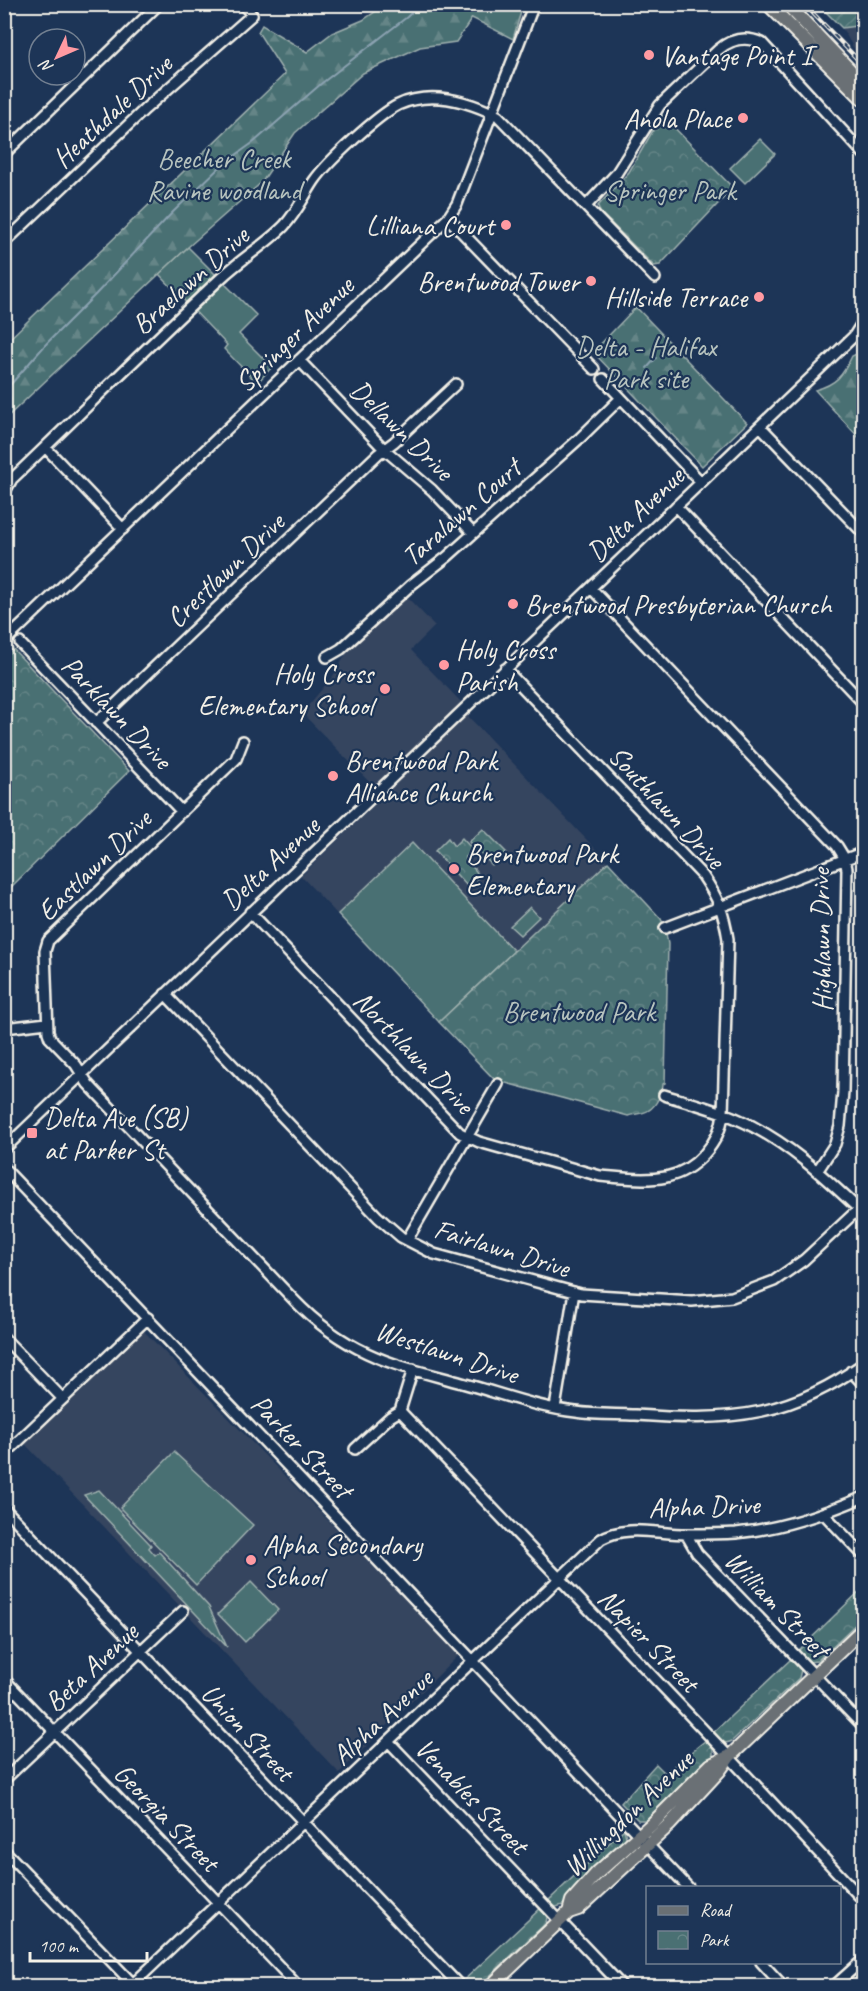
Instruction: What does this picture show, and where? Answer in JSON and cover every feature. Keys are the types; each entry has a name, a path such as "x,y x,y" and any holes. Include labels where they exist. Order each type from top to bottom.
{"main road":[{"path":"768,4 864,100"},
{"path":"787,4 864,85"},
{"name":"Willingdon Avenue","path":"491,1986 569,1912 572,1901 586,1885 643,1839 670,1824 719,1771 729,1756 864,1628"}],"street":[{"path":"4,154 159,4"},
{"name":"Heathdale Drive","path":"4,243 146,109 252,15 243,4"},
{"name":"Springer Avenue","path":"4,642 448,218 457,204 534,4"},
{"path":"586,206 616,174 660,105 727,42 739,39 752,39 762,43 864,154"},
{"name":"Braelawn Drive","path":"4,493 12,479 221,277 283,227 299,208 322,171 384,114 399,105 421,98 439,97 491,112"},
{"path":"491,112 501,118 655,278"},
{"path":"448,218 594,369"},
{"name":"Delta Avenue","path":"854,336 864,320"},
{"name":"Delta Avenue","path":"4,1149 854,336 864,330"},
{"name":"Dellawn Drive","path":"299,360 384,449 432,490 473,533"},
{"path":"603,379 701,482"},
{"name":"Crestlawn Drive","path":"96,723 384,449 456,384"},
{"name":"Taralawn Court","path":"327,657 341,649 411,585 473,533 580,438 621,398"},
{"path":"760,426 864,534"},
{"path":"45,447 123,529"},
{"path":"676,507 864,704"},
{"name":"Highlawn Drive","path":"591,588 837,846 845,859 847,881 843,1092 840,1126 835,1144 818,1170"},
{"name":"Parklawn Drive","path":"20,643 182,812"},
{"name":"Southlawn Drive","path":"506,669 703,876 716,894 728,939 723,1114"},
{"name":"Eastlawn Drive","path":"81,1073 75,1063 49,1036 45,951 48,941 236,759 243,741"},
{"path":"665,928 864,852"},
{"name":"Northlawn Drive","path":"250,912 460,1133 467,1137 600,1176 647,1179 667,1177 695,1163 716,1138 722,1126 723,1114"},
{"name":"Fairlawn Drive","path":"165,994 378,1218 406,1240 441,1256 589,1295 692,1301 713,1300 763,1287 791,1270 862,1209"},
{"path":"13,1027 47,1023"},
{"name":"Westlawn Drive","path":"81,1073 88,1084 320,1325 352,1345 412,1370 576,1412 679,1418 736,1416 761,1412 792,1402 828,1385 864,1363"},
{"path":"406,1240 498,1084"},
{"path":"664,1095 750,1125 818,1170 862,1209"},
{"name":"Parker Street","path":"4,1168 688,1886"},
{"path":"555,1408 574,1292"},
{"path":"4,1455 148,1318"},
{"path":"4,1338 63,1399"},
{"path":"355,1449 390,1417 400,1411 412,1370"},
{"path":"851,1371 864,1385"},
{"name":"Napier Street","path":"400,1411 864,1901"},
{"name":"Alpha Drive","path":"559,1579 611,1532 737,1533 824,1514 864,1497"},
{"name":"Union Street","path":"4,1508 460,1986"},
{"path":"824,1514 864,1556"},
{"name":"William Street","path":"686,1534 698,1553 864,1727"},
{"name":"Alpha Avenue","path":"133,1986 559,1579"},
{"name":"Beta Avenue","path":"4,1780 183,1611"},
{"name":"Georgia Street","path":"4,1679 298,1986"},
{"name":"Venables Street","path":"389,1742 622,1986"},
{"path":"4,1850 133,1986"},
{"path":"834,1986 864,1959"},
{"path":"762,1964 783,1986"}],"shaded area":[{"path":"863,24 863,64 842,28"},
{"name":"Holy Cross Elementary School","path":"406,596 435,626 411,650 462,703 374,787 302,713 333,676 346,654"},
{"name":"Brentwood Park Elementary","path":"467,715 608,862 439,1022 301,876"},
{"name":"Alpha Secondary School","path":"142,1329 459,1655 339,1773 25,1444"}],"green space":[{"name":"Beecher Creek Ravine woodland","path":"385,5 523,5 513,39 472,18 456,42 420,47 363,73 295,133 262,182 188,247 5,419 5,343 285,74 258,32 262,25 307,52 332,33 363,20"},
{"path":"819,5 856,5 857,13 861,12 863,25 842,28"},
{"name":"Springer Park","path":"662,115 733,188 660,265 654,266 600,212 598,206 629,172"},
{"path":"760,139 775,154 745,183 730,168"},
{"path":"188,247 257,316 239,334 272,367 257,383 224,349 227,345 159,274"},
{"name":"Delta - Halifax Park site","path":"636,307 747,423 702,466 593,352"},
{"path":"863,351 863,442 815,390 834,382 842,374 852,356"},
{"path":"13,649 129,771 5,893 4,657"},
{"path":"483,829 506,852 492,865 469,842"},
{"path":"448,838 454,846 462,838 473,850 465,858 480,876 468,887 435,851"},
{"path":"412,843 514,951 439,1022 338,914"},
{"name":"Brentwood Park","path":"608,862 661,919 668,944 665,1083 652,1108 628,1116 495,1080 439,1022"},
{"path":"530,907 539,917 520,935 510,926"},
{"path":"174,1452 253,1525 196,1585 120,1508"},
{"path":"99,1490 151,1545 149,1548 155,1555 159,1552 209,1607 227,1647 84,1495"},
{"path":"251,1582 278,1610 245,1642 218,1614"},
{"path":"863,1588 863,1617 817,1661 808,1662 798,1651"},
{"path":"791,1659 801,1670 799,1678 732,1741 726,1743 719,1739 713,1733"},
{"path":"706,1740 713,1749 713,1756 647,1820 638,1820 621,1803 656,1764 665,1773"},
{"path":"624,1829 626,1837 624,1842 590,1874 563,1905 556,1907 548,1901"},
{"path":"541,1908 547,1917 546,1923 479,1986 467,1986 462,1982"}],"waterway":[{"path":"4,392 47,343 172,213 222,165 254,142 322,83 407,17 420,4"},
{"path":"647,368 656,358"}],"railway":[{"path":"804,4 864,66"}],"place":[{"name":"Vantage Point I","path":"649,55"},
{"name":"Anola Place","path":"743,118"},
{"name":"Lilliana Court","path":"506,225"},
{"name":"Brentwood Tower","path":"591,281"},
{"name":"Hillside Terrace","path":"759,297"},
{"name":"Brentwood Presbyterian Church","path":"513,604"},
{"name":"Holy Cross Parish","path":"444,665"},
{"name":"Holy Cross Elementary School","path":"385,689"},
{"name":"Brentwood Park Alliance Church","path":"333,776"},
{"name":"Brentwood Park Elementary","path":"454,869"},
{"name":"Delta Ave (SB) at Parker St","path":"32,1133"},
{"name":"Alpha Secondary School","path":"251,1560"}]}
